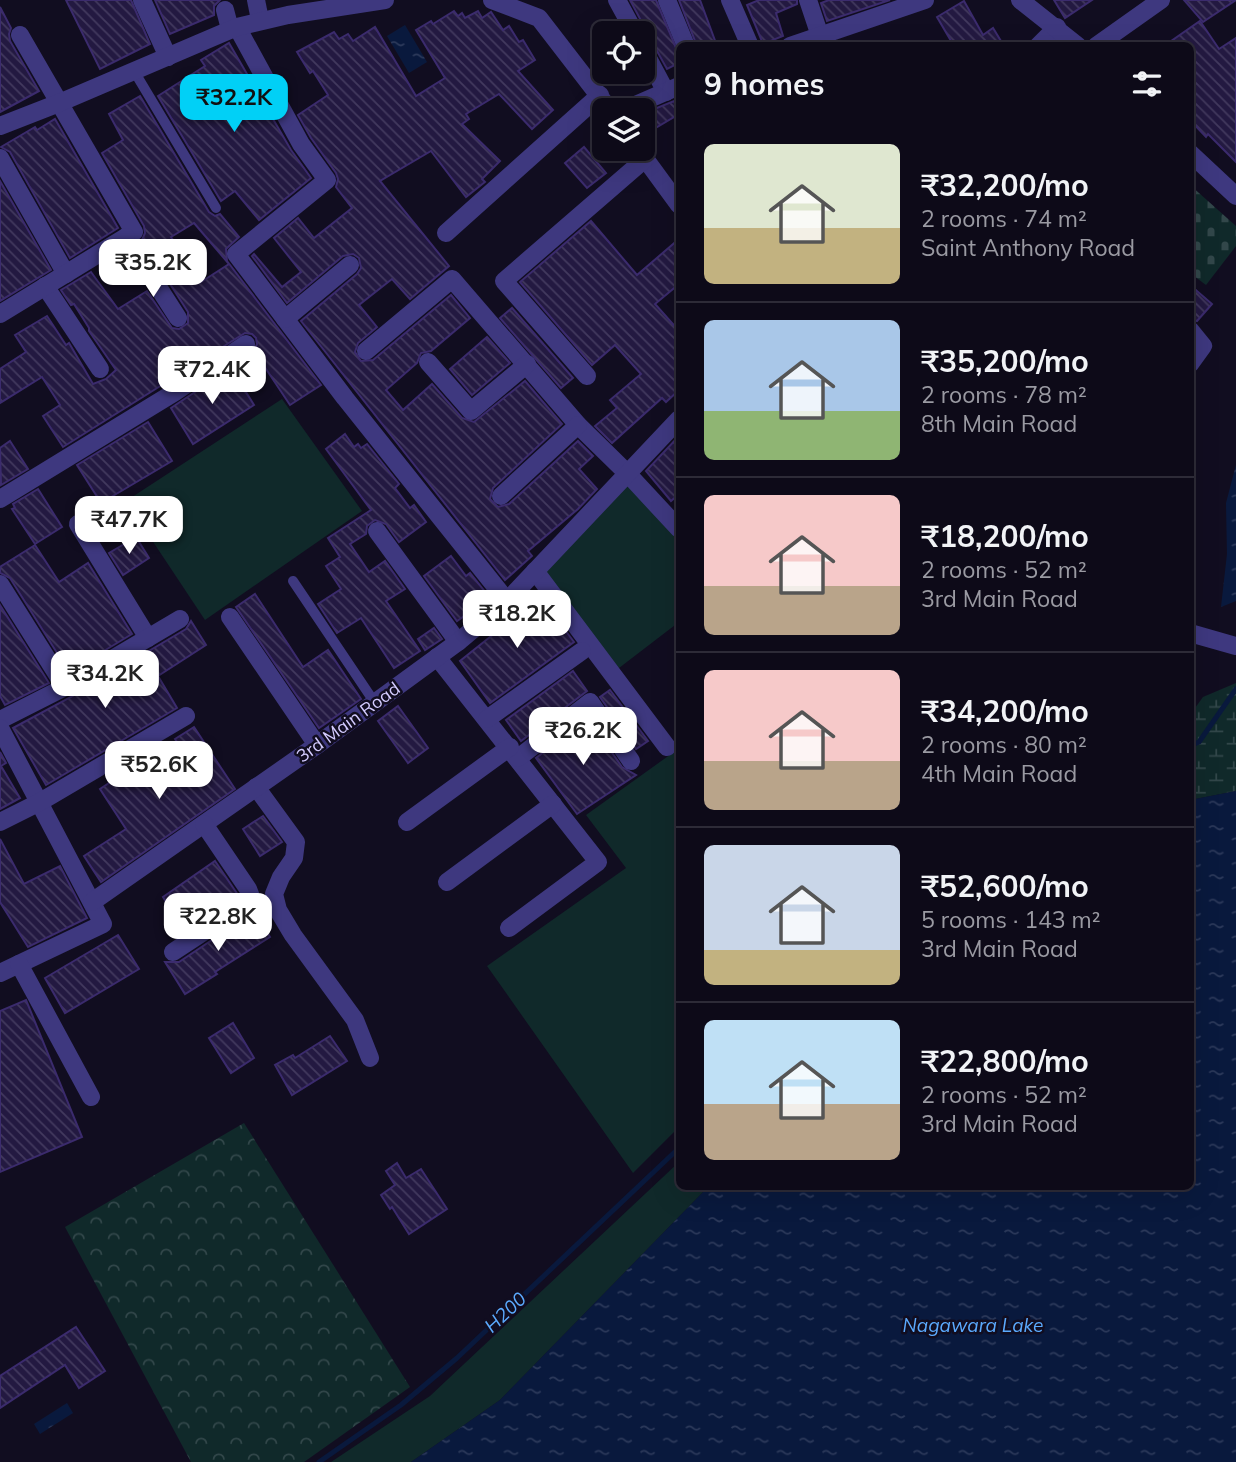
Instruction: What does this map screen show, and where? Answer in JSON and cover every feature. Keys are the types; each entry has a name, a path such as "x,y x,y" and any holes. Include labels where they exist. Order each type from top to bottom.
{"street":[{"path":"142,0 168,57"},
{"path":"257,0 260,20"},
{"path":"0,126 233,28 348,3 385,0"},
{"path":"492,0 539,18 602,98"},
{"path":"617,0 628,21"},
{"path":"667,0 684,42"},
{"path":"730,0 748,42"},
{"path":"808,0 820,36"},
{"path":"802,42 885,6 925,0"},
{"path":"1020,0 1074,42"},
{"path":"1102,42 1161,0"},
{"path":"225,10 301,144 327,180 236,254 507,601"},
{"path":"1042,42 1057,27"},
{"path":"0,314 134,232 20,35"},
{"path":"652,98 673,89 655,65"},
{"path":"446,233 600,95"},
{"path":"1194,157 1236,196"},
{"path":"0,158 66,274"},
{"path":"587,376 504,281 633,161"},
{"path":"646,161 676,201"},
{"path":"126,237 178,318"},
{"path":"285,319 350,265"},
{"path":"366,351 452,279 578,425 676,526"},
{"path":"45,286 100,369"},
{"path":"1194,334 1202,341 1203,346 1194,358"},
{"path":"0,499 175,392 246,344"},
{"path":"428,362 471,411 527,364"},
{"name":"3rd Main Road","path":"92,902 317,745 458,642 507,601 676,422"},
{"path":"502,496 578,425"},
{"path":"78,524 148,638"},
{"path":"377,531 458,642"},
{"path":"535,571 667,747"},
{"path":"0,584 65,687"},
{"path":"230,617 317,745"},
{"path":"0,720 65,687 180,619"},
{"path":"1194,635 1236,646"},
{"path":"487,719 582,651"},
{"path":"438,657 598,862 509,928"},
{"path":"407,822 590,702 631,761"},
{"path":"0,822 40,802 186,716"},
{"path":"0,727 103,924 0,973"},
{"path":"257,787 296,842 294,858 281,877 274,894 278,910 355,1020 370,1058"},
{"path":"447,882 553,804"},
{"path":"173,952 246,904 251,897 204,824"},
{"path":"19,964 91,1097"}],"lane":[{"path":"134,71 216,208"},
{"path":"293,581 375,703"}],"green space":[{"path":"1194,189 1236,226 1236,246 1206,285 1194,276"},
{"path":"282,399 362,511 205,620 126,501"},
{"path":"630,482 676,534 676,624 619,668 542,572"},
{"path":"1236,683 1236,791 1194,799 1194,709 1203,697"},
{"path":"676,750 676,1130 633,1173 487,966 626,868 586,815"},
{"path":"244,1123 410,1387 304,1462 191,1462 65,1227"},
{"path":"676,1165 676,1190 705,1190 500,1400 411,1462 331,1462 430,1396"}],"water":[{"path":"405,25 427,62 409,73 387,36"},
{"path":"1236,465 1236,601 1221,607 1227,554 1226,503"},
{"name":"Nagawara Lake","path":"1236,791 1236,1462 411,1462 500,1400 705,1190 1194,1190 1194,799"},
{"path":"67,1403 73,1413 40,1434 34,1424"}],"building":[{"path":"66,0 131,0 150,44 100,69"},
{"path":"155,0 220,0 214,6 214,15 170,34"},
{"path":"630,0 656,0 676,48 676,64 667,69 655,47 655,21 641,21"},
{"path":"679,0 700,0 716,42 695,42"},
{"path":"759,0 797,0 797,4 776,13 783,36 768,42 762,42 747,5"},
{"path":"829,0 890,0 827,21 821,3"},
{"path":"1054,0 1092,0 1065,18"},
{"path":"1184,0 1236,0 1203,22"},
{"path":"964,1 983,35 993,28 1002,42 952,42 937,17"},
{"path":"0,7 11,28 10,41 39,91 0,112"},
{"path":"454,11 458,16 462,13 465,18 478,11 482,18 491,12 503,30 509,26 519,42 523,40 535,60 518,71 553,110 532,129 499,94 466,114 469,119 462,124 500,161 482,179 485,182 466,197 431,151 380,181 449,266 410,299 392,279 359,305 377,327 358,343 355,352 361,361 373,360 451,295 470,318 431,351 421,353 417,363 386,390 403,410 432,384 462,418 474,422 525,381 562,424 493,488 490,499 498,507 509,504 578,441 593,456 579,469 597,489 578,509 528,551 532,556 505,580 301,321 357,274 361,268 359,258 353,254 343,256 287,303 252,256 254,254 282,287 301,272 274,238 298,218 314,238 352,208 336,187 336,173 298,115 328,95 297,52 334,32 339,39 348,34 353,41 375,27 416,96 445,78 416,30 431,21 433,24"},
{"path":"1200,21 1219,49 1236,38 1236,162 1208,134 1206,137 1194,124 1194,42 1170,42"},
{"path":"229,43 291,150 311,178 259,220 235,191 221,201 158,96 205,66 201,60"},
{"path":"140,96 209,212 215,216 220,214 239,237 226,249 227,261 321,385 290,405 254,351 256,338 245,333 63,447 43,416 60,405 42,377 0,403 0,369 26,352 15,335 47,316 66,345 69,343 93,384 106,379 116,370 74,304 71,305 61,290 91,272 118,309 147,291 172,328 179,329 188,323 188,312 142,240 144,226 102,153 123,140 109,114","holes":["194,223 229,264 201,282 171,237"]},
{"path":"674,101 676,116 655,128 655,109"},
{"path":"55,119 118,228 70,258 10,152 1,147 35,127 37,130"},
{"path":"584,147 592,156 592,161 596,161 606,173 587,188 565,163"},
{"path":"0,181 51,270 0,301"},
{"path":"591,221 637,275 676,242 676,286 655,304 676,328 676,393 666,402 662,398 612,443 595,426 617,408 610,400 641,374 615,345 592,365 520,282"},
{"path":"1194,288 1212,304 1197,321 1194,320"},
{"path":"512,308 573,378 561,388 500,318"},
{"path":"487,337 510,363 472,395 450,369"},
{"path":"231,368 254,405 193,444 171,408"},
{"path":"148,422 172,461 101,503 77,465"},
{"path":"345,434 354,447 358,444 361,448 367,444 399,484 395,488 410,508 414,505 426,522 399,542 386,524 375,520 367,526 366,534 350,544 369,572 385,561 405,589 386,601 420,651 394,668 361,618 337,633 318,604 341,589 326,566 340,557 328,538 371,510 326,449"},
{"path":"676,439 676,497 671,501 646,471"},
{"path":"10,441 28,469 1,485 0,448"},
{"path":"38,489 62,527 35,544 12,509 15,508 13,504"},
{"path":"136,537 149,558 123,575 109,553"},
{"path":"35,545 59,582 88,563 132,634 69,672 10,578 0,573 0,567"},
{"path":"451,556 466,576 470,573 490,598 457,621 424,576"},
{"path":"255,594 303,667 328,650 361,699 319,728 236,607"},
{"path":"540,597 574,642 490,703 460,661"},
{"path":"0,605 49,683 5,705 0,696"},
{"path":"191,621 206,645 158,676 177,708 46,785 13,728 186,629"},
{"path":"434,628 442,639 425,650 418,639"},
{"path":"573,671 587,691 521,741 506,720"},
{"path":"610,690 648,741 636,749 600,697"},
{"path":"398,706 428,748 408,763 378,721"},
{"path":"588,718 622,767 636,775 577,814 536,758"},
{"path":"194,727 235,789 101,882 84,856 126,829 100,789 151,755 157,764 181,748 175,739"},
{"path":"0,752 6,763 1,766 20,798 0,809"},
{"path":"263,816 282,842 260,856 243,829"},
{"path":"0,839 24,884 60,866 87,918 28,947 0,902"},
{"path":"215,861 238,895 184,931 163,897"},
{"path":"254,912 270,937 185,994 165,962 179,962"},
{"path":"118,935 139,969 65,1013 45,978"},
{"path":"26,1000 82,1137 0,1172 0,1011"},
{"path":"233,1023 254,1058 231,1073 209,1038"},
{"path":"330,1036 347,1061 292,1095 275,1065 293,1055 295,1058"},
{"path":"397,1163 406,1178 421,1169 447,1209 409,1234 381,1195 395,1185 386,1171"},
{"path":"76,1327 105,1371 79,1388 65,1365 0,1408 0,1376"}],"waterway":[{"name":"H200","path":"1194,744 1199,742 1236,689"},
{"name":"H200","path":"319,1462 401,1405 457,1358 676,1151"}]}
